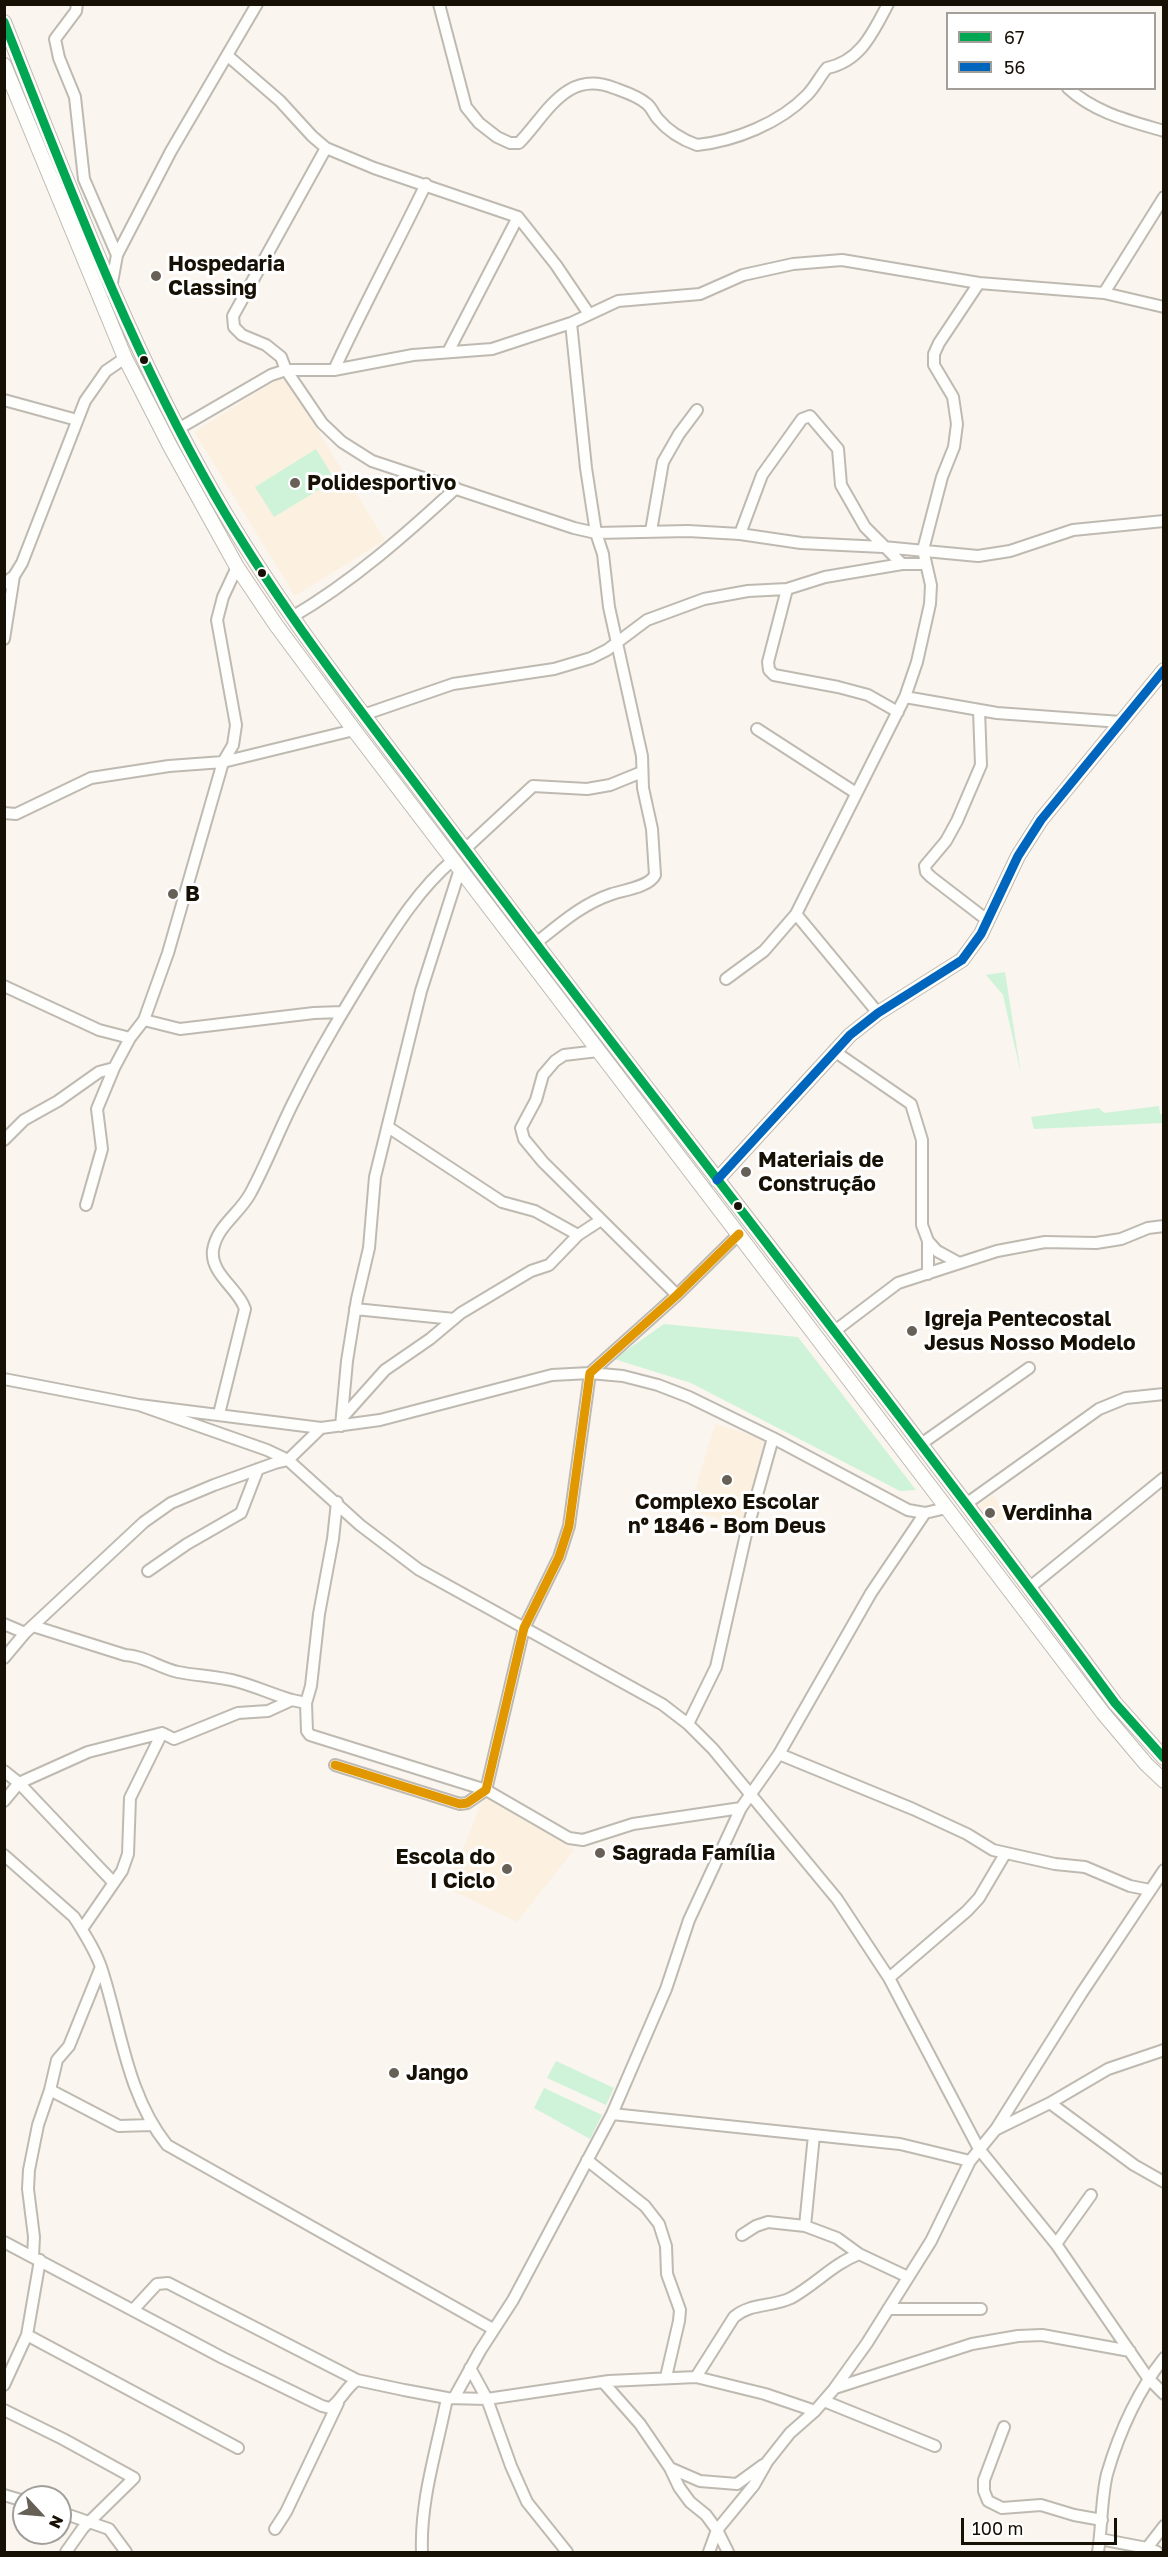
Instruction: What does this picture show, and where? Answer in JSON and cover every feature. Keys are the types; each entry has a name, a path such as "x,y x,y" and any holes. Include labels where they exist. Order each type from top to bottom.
{"street":[{"path":"77,4 76,11 55,39 59,58 75,97 84,179 117,255"},
{"path":"111,288 117,255 171,151 256,4"},
{"path":"440,4 466,107 479,123 497,137 510,143 519,143 568,88 584,82 608,85 630,94 648,105 659,120 673,132 697,145 746,134 769,123 808,95 827,68 841,65 861,50 871,37 888,4"},
{"path":"4,22 144,364 177,429 251,557 363,715 536,943 717,1180 836,1330 1115,1703 1164,1758"},
{"path":"228,56 326,147 374,168 518,217 556,265 589,314"},
{"path":"4,65 125,358 175,456 237,567 276,625 1103,1713 1146,1764 1164,1781"},
{"path":"1070,90 1078,98 1099,110 1164,131"},
{"path":"326,147 234,316 234,327 242,335 266,345 281,357 286,370 322,423 342,442 372,461 574,528 596,532 740,534 801,543 883,547 978,556 1010,551 1073,530 1164,521"},
{"path":"334,370 366,300 426,184"},
{"path":"1104,293 1164,197"},
{"path":"448,352 518,217"},
{"path":"177,429 271,375 286,370 334,370 413,355 492,349 571,323 618,301 700,294 743,275 794,264 842,260 980,283 1104,293 1164,307"},
{"path":"726,979 764,951 796,914 905,697 917,662 930,604 931,585 923,550 942,477 954,447 957,424 953,397 934,365 934,354 980,283"},
{"path":"536,943 584,906 653,879 652,829 642,772 642,756 616,643 603,554 596,532 586,468 571,323"},
{"path":"4,584 14,576 22,563 76,420 95,384 106,371 125,358"},
{"path":"4,400 76,420"},
{"path":"651,531 663,462 679,434 697,411"},
{"path":"740,534 762,475 802,419 810,416 838,449 841,485 865,527 902,564"},
{"path":"292,617 323,599 396,542 456,488"},
{"path":"363,715 453,684 554,669 591,658 647,620 704,599 748,591 787,589 825,577 902,564 926,564"},
{"path":"86,1205 102,1149 97,1109 114,1068 130,1038 144,1020 168,953 223,762 233,745 236,725 217,620 223,597 237,567"},
{"path":"4,639 14,576"},
{"path":"787,589 768,662 769,670 774,675 868,695 898,712"},
{"path":"717,1180 850,1035 878,1013 962,960 981,934 1018,856 1041,820 1164,670"},
{"path":"905,697 1026,716 1121,722"},
{"path":"979,710 981,765 974,786 951,831 926,866 926,872 987,920"},
{"path":"758,729 855,793"},
{"path":"4,813 16,813 92,778 169,766 223,762 354,730"},
{"path":"465,849 533,786 588,789 610,785 642,772"},
{"path":"219,1414 245,1309 243,1302 222,1276 215,1263 213,1252 217,1236 249,1196 295,1099 342,1011 414,901 432,878 456,864"},
{"path":"341,1423 355,1309 369,1248 375,1177 421,992 456,864"},
{"path":"796,914 878,1013"},
{"path":"4,986 99,1030 130,1038"},
{"path":"144,1020 180,1029 342,1011"},
{"path":"598,1051 564,1055 555,1061 543,1075 536,1100 521,1128 524,1139 543,1162 677,1295"},
{"path":"834,1052 911,1104 922,1140 922,1225 928,1241 928,1274"},
{"path":"4,1140 24,1120 58,1101 99,1072 114,1068"},
{"path":"388,1127 502,1202 535,1210 578,1235"},
{"path":"341,1423 385,1370 430,1339 454,1319 531,1271 549,1265 578,1235 601,1220"},
{"path":"836,1330 898,1283 959,1263 997,1251 1045,1242 1096,1244 1121,1239 1148,1228 1164,1226"},
{"path":"335,1765 460,1804 467,1803 486,1790 524,1628 559,1557 568,1526 590,1373 677,1295 739,1234"},
{"path":"928,1241 943,1256 959,1263"},
{"path":"355,1309 454,1319"},
{"path":"921,1444 1029,1368"},
{"path":"4,1379 139,1405 321,1428 341,1423 380,1420 552,1375 590,1373 623,1376 658,1385 773,1438 908,1510 925,1513 946,1508"},
{"path":"966,1504 1099,1409 1126,1398 1164,1394"},
{"path":"139,1405 267,1450 288,1460 360,1525 418,1569 663,1704 688,1724 713,1749 837,1899 889,1978 979,2149 1056,2244 1148,2378 1164,2394"},
{"path":"4,1658 29,1629 144,1522 171,1503 288,1460 321,1428"},
{"path":"688,1724 716,1667 746,1534 773,1438"},
{"path":"148,1571 187,1544 241,1513 258,1470"},
{"path":"1030,1587 1164,1478"},
{"path":"337,1502 333,1539 318,1614 311,1686 306,1703 307,1731 315,1738 486,1790 569,1838 583,1840 633,1824 741,1808"},
{"path":"422,2553 421,2525 450,2398 513,2300 612,2114 666,1989 689,1920 741,1808 780,1754 871,1593 925,1513"},
{"path":"4,1624 124,1655 138,1656 177,1672 203,1674 241,1682 273,1695 306,1703"},
{"path":"4,1801 19,1783 102,1747 162,1733 174,1739 238,1713 268,1711 292,1700"},
{"path":"82,1929 122,1871 128,1854 130,1798 162,1733"},
{"path":"780,1754 912,1809 1005,1854 1055,1864 1085,1867 1130,1886 1150,1890"},
{"path":"4,1771 19,1783 113,1882"},
{"path":"889,1978 967,1911 979,1898 1005,1854"},
{"path":"4,1855 74,1917 82,1929 101,1967 133,2083 151,2125 167,2145 493,2329"},
{"path":"709,2553 717,2530 754,2485 767,2462 789,2433 815,2411 834,2389 888,2309 931,2241 970,2162 996,2129 1164,1870"},
{"path":"4,2385 27,2335 36,2259 29,2170 41,2114 50,2090 57,2060 69,2046 101,1967"},
{"path":"996,2129 1050,2103 1108,2069 1164,2050"},
{"path":"50,2090 118,2126 151,2125"},
{"path":"1050,2103 1134,2165 1164,2182"},
{"path":"612,2114 900,2144 970,2162"},
{"path":"805,2226 814,2135"},
{"path":"587,2160 645,2206 659,2224 666,2246 667,2274 680,2310 666,2377"},
{"path":"1056,2244 1091,2195"},
{"path":"742,2235 768,2222 805,2226 837,2238 858,2254 908,2277"},
{"path":"4,2242 322,2406 330,2408 338,2403"},
{"path":"696,2377 734,2317 741,2310 791,2298 845,2259 858,2254"},
{"path":"133,2310 157,2284 168,2283 357,2380 450,2398 487,2399 603,2382 696,2377 765,2394 815,2411"},
{"path":"888,2309 981,2309"},
{"path":"27,2335 238,2448"},
{"path":"834,2389 972,2344 1018,2336 1042,2335 1130,2351"},
{"path":"1098,2553 1107,2476 1129,2414 1148,2378 1164,2358"},
{"path":"470,2368 487,2399 511,2466 527,2502 567,2553"},
{"path":"274,2529 286,2512 338,2403 352,2383 357,2380"},
{"path":"603,2382 640,2424 670,2468 679,2487 717,2530 728,2553"},
{"path":"824,2401 935,2446"},
{"path":"4,2410 134,2478 89,2522 66,2553"},
{"path":"1004,2427 984,2480 984,2491 988,2501 1002,2508 1041,2505 1074,2515 1102,2520"},
{"path":"670,2468 700,2481 737,2484 767,2462"},
{"path":"72,2516 108,2529 126,2553"},
{"path":"1100,2539 1152,2550 1164,2526"}],"shaded area":[{"path":"284,375 385,540 295,596 194,432"},
{"name":"Complexo Escolar nº 1846 - Bom Deus","path":"715,1424 768,1440 742,1526 689,1510"},
{"name":"Verdinha","path":"993,1495 1009,1515 994,1525 976,1506"},
{"name":"Escola do I Ciclo","path":"485,1793 574,1850 517,1922 447,1888"}],"green space":[{"name":"Polidesportivo","path":"316,449 335,480 274,517 255,487"},
{"path":"1005,972 1021,1074 1003,995 986,975"},
{"path":"1159,1106 1160,1114 1163,1114 1163,1123 1034,1129 1031,1117 1099,1108 1104,1113"},
{"path":"664,1324 798,1337 916,1490 900,1491 691,1383 614,1359"},
{"path":"556,2061 614,2088 606,2105 547,2078"},
{"path":"544,2088 602,2115 590,2139 534,2108"}],"transit line":[{"name":"67","path":"4,22 101,263 154,381 215,496 257,565 351,698 523,927 902,1419 1115,1703 1164,1758"},
{"name":"56","path":"717,1180 850,1035 878,1013 962,960 981,934 1018,856 1041,820 1164,670"},
{"path":"335,1765 460,1804 467,1803 486,1790 524,1628 559,1557 569,1526 590,1373 677,1295 739,1234"}],"place":[{"name":"Hospedaria Classing","path":"156,276"},
{"name":"Polidesportivo","path":"295,483"},
{"name":"B","path":"173,894"},
{"name":"Materiais de Construção","path":"746,1172"},
{"name":"Igreja Pentecostal Jesus Nosso Modelo","path":"912,1331"},
{"name":"Complexo Escolar nº 1846 - Bom Deus","path":"727,1480"},
{"name":"Verdinha","path":"990,1513"},
{"name":"Sagrada Família","path":"600,1853"},
{"name":"Escola do I Ciclo","path":"507,1869"},
{"name":"Jango","path":"394,2073"}]}
